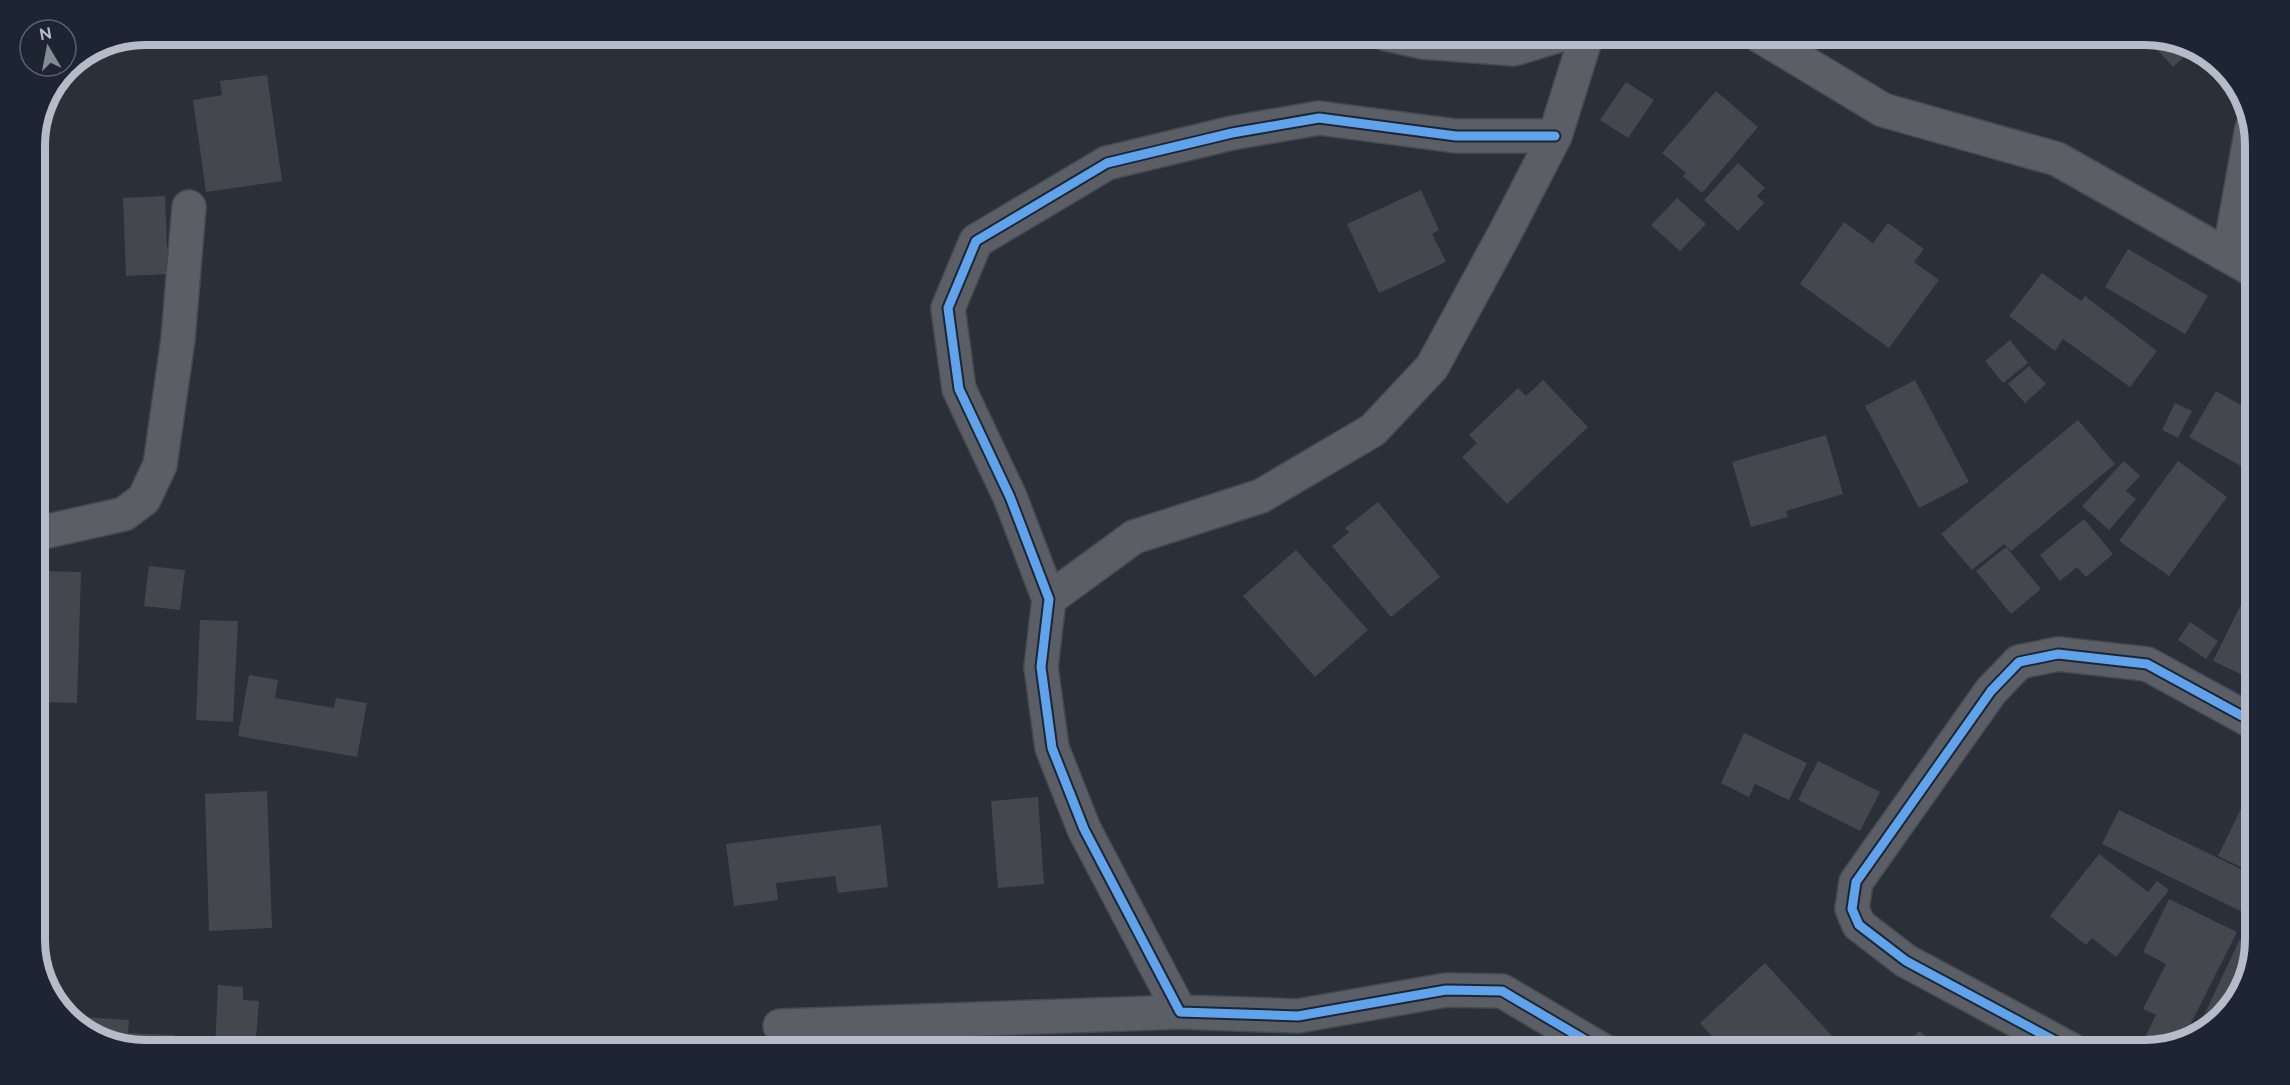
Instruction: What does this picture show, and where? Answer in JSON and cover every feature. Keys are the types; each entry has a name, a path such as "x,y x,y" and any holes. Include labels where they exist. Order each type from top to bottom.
{"street":[{"path":"1456,45 1514,50 1529,45"},
{"path":"1049,599 1134,537 1261,496 1373,430 1432,367 1554,136 1583,45"},
{"path":"1775,45 1883,110 2057,159 2242,263 2245,222"},
{"path":"1180,1012 1084,829 1052,748 1041,667 1049,599 1010,497 959,388 948,308 976,241 1107,163 1232,134 1319,118 1456,136 1554,136"},
{"path":"45,532 124,514 144,499 160,465 178,339 189,207"},
{"path":"2053,1040 1906,961 1859,925 1852,909 1856,882 1991,691 2019,662 2058,654 2147,664 2245,718"},
{"path":"780,1026 1180,1012 1298,1016 1446,990 1502,991 1585,1040"}],"building":[{"path":"2154,46 2187,54 2173,67"},
{"path":"267,75 282,181 206,192 193,100 222,95 220,81"},
{"path":"1626,82 1654,100 1628,138 1600,120"},
{"path":"1716,91 1758,127 1702,193 1683,176 1686,173 1662,153"},
{"path":"1738,163 1765,188 1757,196 1764,203 1738,231 1704,200"},
{"path":"1421,190 1439,230 1432,234 1446,262 1379,293 1347,224"},
{"path":"165,196 168,274 126,276 123,198"},
{"path":"1677,198 1706,224 1680,251 1651,225"},
{"path":"1844,222 1873,243 1888,223 1924,249 1914,262 1939,280 1889,348 1800,284"},
{"path":"2128,249 2208,296 2185,334 2105,287"},
{"path":"2042,273 2081,301 2085,296 2157,351 2130,387 2063,339 2055,351 2009,316"},
{"path":"2010,340 2028,363 2003,383 1985,361"},
{"path":"2029,366 2046,384 2025,403 2008,384"},
{"path":"1543,380 1588,427 1507,504 1462,457 1477,443 1469,435 1518,388 1526,396"},
{"path":"1915,380 1969,482 1919,508 1865,406"},
{"path":"2216,391 2245,407 2245,468 2189,437"},
{"path":"2175,403 2192,411 2178,438 2162,430"},
{"path":"2078,420 2115,464 2011,551 2004,544 1972,570 1941,534"},
{"path":"1826,435 1843,494 1786,511 1788,517 1751,527 1732,462"},
{"path":"2124,461 2140,476 2126,491 2136,499 2109,530 2082,506"},
{"path":"2178,461 2227,497 2169,576 2119,541"},
{"path":"1378,502 1440,577 1391,617 1332,546 1349,532 1345,528"},
{"path":"2084,519 2113,554 2086,577 2077,567 2060,581 2040,555"},
{"path":"2006,547 2041,589 2011,614 1976,571"},
{"path":"1296,550 1368,630 1315,677 1243,596"},
{"path":"149,566 185,570 180,610 144,606"},
{"path":"45,571 81,572 77,703 45,702"},
{"path":"2245,596 2245,676 2213,661"},
{"path":"200,620 238,621 233,722 196,720"},
{"path":"2190,622 2218,641 2206,659 2178,640"},
{"path":"249,675 278,680 275,698 334,708 336,698 367,703 357,757 238,736"},
{"path":"1744,733 1807,763 1789,800 1755,784 1749,797 1721,783"},
{"path":"1818,761 1880,792 1860,831 1798,800"},
{"path":"267,791 272,928 209,931 205,794"},
{"path":"1038,797 1044,884 998,888 991,801"},
{"path":"2245,801 2245,869 2218,856"},
{"path":"2119,810 2245,871 2245,913 2102,844"},
{"path":"881,825 888,887 838,893 835,876 776,883 778,900 734,906 726,844"},
{"path":"2099,854 2148,892 2157,881 2169,890 2116,957 2092,938 2086,945 2050,916"},
{"path":"2169,899 2237,932 2187,1031 2171,1037 2144,1040 2156,1015 2143,1009 2166,964 2143,952"},
{"path":"2240,939 2245,941 2243,960 2232,990 2211,1015 2200,1024"},
{"path":"1765,963 1836,1040 1715,1040 1700,1023"},
{"path":"218,985 243,987 243,1000 259,1001 256,1040 215,1040"},
{"path":"84,1017 129,1020 128,1033 174,1035 174,1040 125,1038 95,1027"},
{"path":"1919,1031 1930,1040 1911,1040"}],"cycle path":[{"path":"1555,136 1456,136 1319,118 1232,133 1107,163 976,241 948,308 959,389 1010,497 1049,599 1041,667 1052,748 1084,829 1180,1012 1298,1016 1446,990 1502,991 1585,1040"},
{"path":"2053,1040 1906,961 1859,925 1852,909 1856,882 1991,691 2019,662 2058,654 2147,664 2245,718"}]}
